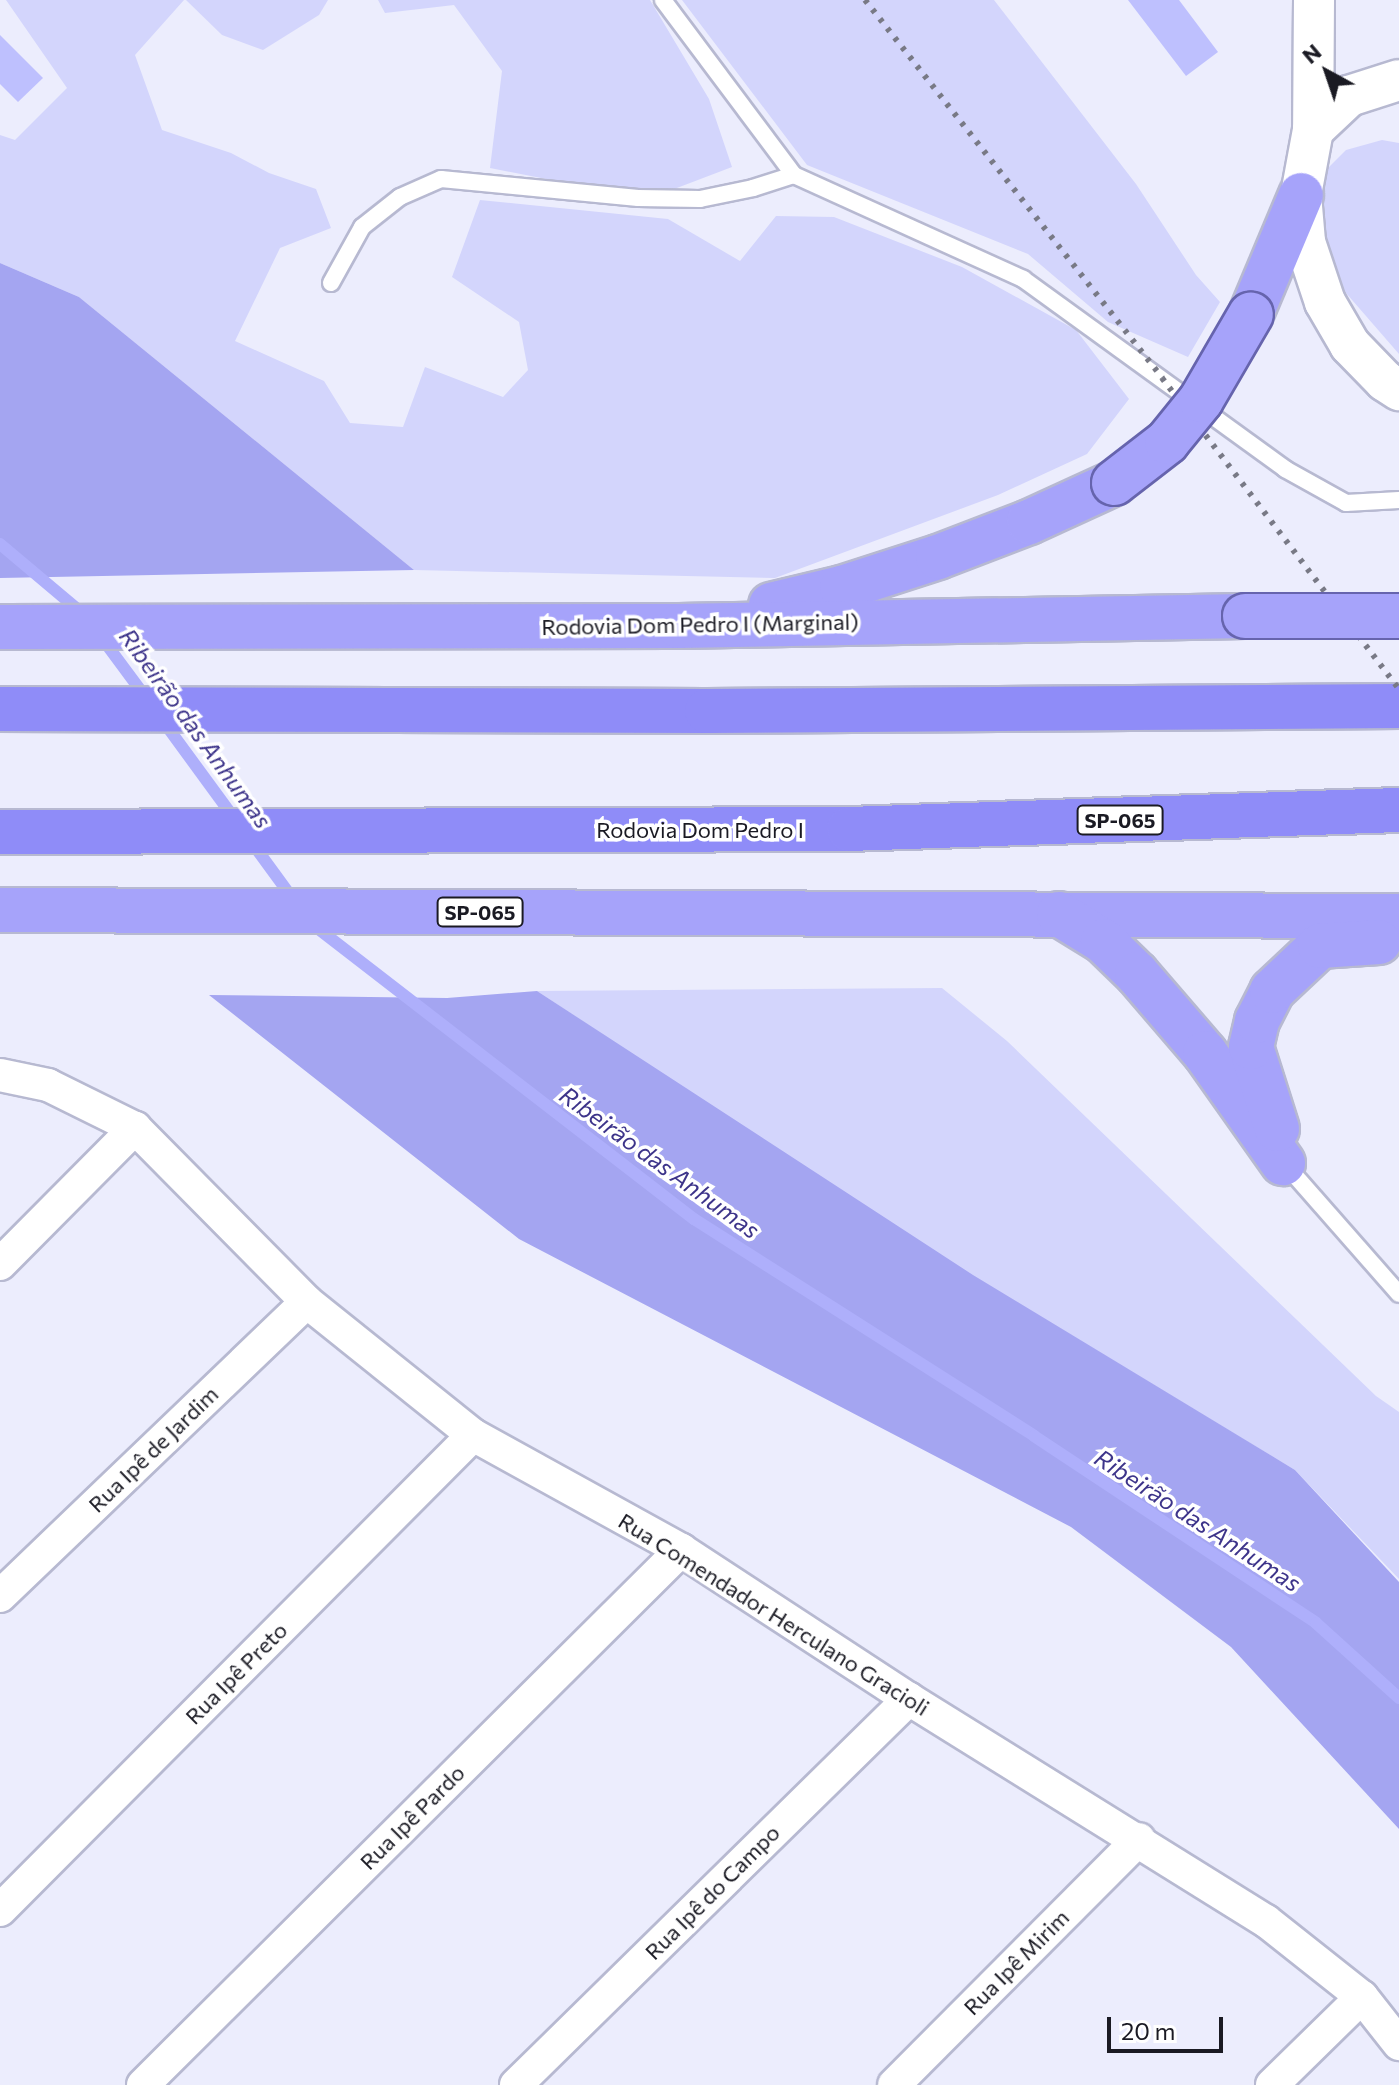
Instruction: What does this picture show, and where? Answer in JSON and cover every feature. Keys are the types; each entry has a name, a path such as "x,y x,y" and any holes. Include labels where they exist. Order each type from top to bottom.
{"highway":[{"path":"679,626 856,584 1029,522 1114,483 1167,442 1201,400 1251,314 1301,195"},
{"name":"Rodovia Dom Pedro I (Marginal)","path":"0,627 679,626 1399,616"},
{"path":"0,709 707,711 1399,706"},
{"name":"Rodovia Dom Pedro I","path":"0,832 849,829 1394,810"},
{"name":"SP-065","path":"0,910 1399,916"},
{"path":"1059,914 1103,941 1137,974 1205,1053 1283,1163"},
{"path":"1283,1163 1275,1114 1258,1075 1251,1047 1257,1021 1272,991 1320,946 1399,941"}],"street":[{"path":"1314,0 1313,130 1301,195 1305,242 1325,302 1350,345 1385,381 1399,390"},
{"path":"1313,130 1349,96 1399,80"},
{"name":"Rua Comendador Herculano Gracioli","path":"0,1075 48,1085 135,1128 307,1302 473,1435 681,1550 909,1699 1139,1839 1266,1921 1362,1997 1399,2044"},
{"path":"0,1264 135,1128"},
{"name":"Rua Ipê de Jardim","path":"0,1596 307,1302"},
{"name":"Rua Ipê Preto","path":"0,1910 473,1435"},
{"name":"Rua Ipê Pardo","path":"143,2085 681,1550"},
{"name":"Rua Ipê do Campo","path":"516,2085 909,1699"},
{"name":"Rua Ipê Mirim","path":"894,2085 1139,1839"},
{"path":"1272,2085 1362,1997"}],"lane":[{"path":"663,0 794,175 1023,279 1285,469 1346,503 1399,500"},
{"path":"331,283 362,227 400,197 441,179 638,198 700,199 753,188 794,175"},
{"path":"1283,1163 1399,1294"}],"shaded area":[{"path":"6,0 184,0 135,55 162,130 231,153 269,173 316,189 331,228 280,248 235,341 324,381 350,423 403,427 425,367 503,397 528,370 519,322 452,277 480,200 668,219 740,261 776,216 834,217 962,267 1076,330 1129,399 1087,454 998,495 775,578 414,570 79,297 0,263 0,135 15,140 67,88"},
{"path":"186,0 328,0 319,15 263,50 222,35"},
{"path":"378,0 650,0 709,99 732,167 648,199 490,168 502,71 454,5 385,13"},
{"path":"682,0 994,0 1136,184 1196,275 1220,302 1188,357 1108,322 1028,254 807,165"},
{"path":"1382,140 1399,143 1399,354 1346,293 1321,250 1320,176 1346,150"},
{"path":"0,263 79,297 414,570 0,578"},
{"path":"942,988 1007,1041 1376,1396 1399,1412 1399,1579 1295,1470 907,1236 537,991"},
{"path":"537,991 973,1275 1295,1470 1399,1582 1399,1829 1231,1647 1071,1527 519,1239 209,995 447,998"}],"building":[{"path":"1128,0 1179,0 1218,52 1186,76"},
{"path":"0,35 43,78 18,102 0,84"}],"waterway":[{"name":"Ribeirão das Anhumas","path":"0,544 82,613"},
{"name":"Ribeirão das Anhumas","path":"101,637 147,699"},
{"name":"Ribeirão das Anhumas","path":"163,721 237,822"},
{"name":"Ribeirão das Anhumas","path":"250,840 296,903"},
{"name":"Ribeirão das Anhumas","path":"312,924 694,1219 1034,1436 1316,1623 1399,1698"}],"railway":[{"path":"865,0 1162,378 1399,689"}]}
